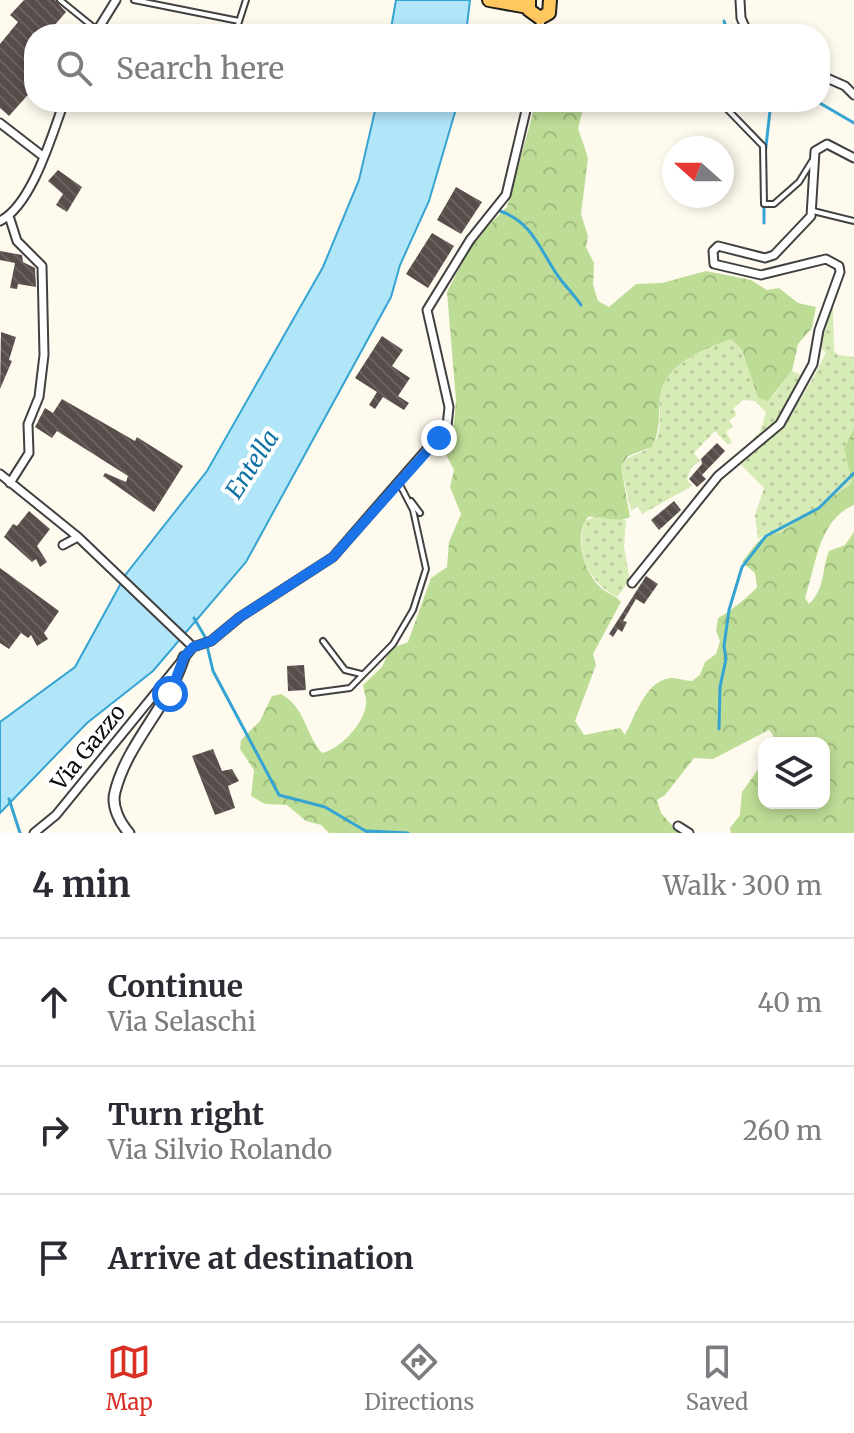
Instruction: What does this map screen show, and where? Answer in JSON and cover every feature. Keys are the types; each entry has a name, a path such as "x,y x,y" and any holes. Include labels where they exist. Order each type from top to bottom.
{"main road":[{"path":"489,0 526,4 533,16 540,18 549,13 552,1"}],"street":[{"path":"101,24 116,0"},
{"path":"740,0 744,24"},
{"path":"540,18 540,24"},
{"path":"830,79 845,86 854,95"},
{"path":"0,221 9,216 44,157 59,112"},
{"name":"Via Gazzo","path":"34,833 56,815 191,645 211,641 240,617 333,557 439,438 449,417 427,310 470,240 506,195 526,112"},
{"path":"0,123 44,157"},
{"path":"632,583 718,476 780,424 813,364 819,330 840,272 839,266 826,259 784,271 751,274 714,264 713,251 718,246 751,256 765,258 774,255 813,211 812,161 815,151 827,144 854,158"},
{"path":"9,216 17,241 42,266 44,293 44,355 39,397 28,424 29,453 10,483"},
{"path":"0,474 79,538 191,645"},
{"path":"63,545 79,538"},
{"path":"129,833 114,804 114,793 135,750 170,694 184,657"},
{"path":"678,826 689,833"}],"lane":[{"path":"60,0 87,24"},
{"path":"134,0 239,21"},
{"path":"238,24 246,0"},
{"path":"730,112 763,146 764,204 774,204 799,182 812,161"},
{"path":"813,211 854,221"},
{"path":"399,483 420,513"},
{"path":"313,693 350,688 361,674 380,659 402,631 426,577 416,520 407,496"},
{"path":"323,641 345,670 361,674"}],"green space":[{"path":"533,112 582,112 578,128 588,158 581,214 588,236 586,247 594,263 593,285 598,301 609,307 636,284 662,283 706,271 751,280 767,290 779,288 798,303 816,307 812,328 798,344 792,371 768,401 758,398 742,350 731,339 687,359 663,385 658,428 652,447 628,456 621,466 630,517 620,520 588,517 583,525 581,546 587,567 598,585 621,602 593,654 596,665 575,721 584,735 620,728 625,735 652,687 666,679 692,681 700,675 705,662 716,654 720,641 716,631 718,618 757,587 755,573 742,562 763,538 780,533 852,483 844,449 854,428 854,505 833,521 826,533 805,598 809,604 818,592 829,551 845,545 854,532 854,833 731,833 730,828 740,815 742,792 758,769 758,809 830,809 830,737 772,737 769,730 713,759 694,758 665,795 657,800 661,813 679,833 329,833 321,825 306,821 287,805 265,804 251,796 254,770 240,749 241,740 260,721 272,696 281,694 296,706 322,753 336,747 356,728 364,713 363,685 382,667 390,649 408,642 431,578 447,567 449,542 461,514 450,487 454,470 441,445 454,424 456,400 447,292 473,241 507,207"},
{"path":"833,307 834,351 838,355 854,357 854,428 844,449 852,483 780,534 770,532 758,539 755,515 764,488 740,464 779,427 810,384 826,352 820,348 827,317"},
{"path":"731,339 742,350 758,398 772,397 792,371 802,375 782,416 742,450 760,432 766,412 755,401 743,400 733,409 737,414 729,421 733,426 726,432 732,442 728,445 715,431 694,453 700,461 691,468 687,480 692,486 642,514 637,506 631,511 621,466 655,442 660,400 668,377 686,360"},
{"path":"598,515 626,520 624,547 630,580 617,597 592,575 583,555 581,544 585,521"}],"water":[{"path":"396,0 470,0 467,24 392,24"},
{"name":"Entella","path":"375,112 455,112 429,201 400,265 391,297 246,562 153,671 87,723 0,813 0,722 75,667 126,574 207,471 323,267 359,180"}],"building":[{"path":"24,0 55,0 66,12 56,24 24,24 24,99 9,116 0,108 0,44 18,22 10,15"},
{"path":"58,170 82,187 67,212 56,205 63,194 48,181"},
{"path":"456,187 482,202 461,234 437,220"},
{"path":"432,233 454,246 428,288 406,274"},
{"path":"0,251 22,255 23,262 35,268 36,287 18,284 17,289 10,288 15,263 0,260"},
{"path":"1,332 16,337 9,360 12,361 0,389"},
{"path":"382,336 403,350 392,366 410,378 398,396 409,403 404,410 383,397 375,409 369,405 377,392 355,378"},
{"path":"62,399 135,441 137,437 183,466 154,512 103,476 105,473 126,482 128,476 57,431 52,438 35,427 45,408 53,413"},
{"path":"717,443 725,451 702,475 706,479 697,487 689,479 702,464 701,459"},
{"path":"674,501 681,510 659,530 651,520"},
{"path":"29,511 50,529 37,546 47,562 40,567 36,559 32,562 4,537 13,524 17,526"},
{"path":"0,568 59,611 44,633 48,639 37,646 31,635 28,638 21,633 9,649 0,643"},
{"path":"646,576 658,584 644,604 636,599 623,621 627,622 622,632 618,629 613,637 609,634"},
{"path":"304,665 306,690 288,691 287,666"},
{"path":"213,749 222,771 232,769 239,781 228,786 235,808 215,815 192,756"}],"waterway":[{"path":"830,109 854,123"},
{"path":"765,155 770,112"},
{"path":"764,203 764,223"},
{"path":"500,211 512,216 529,231 581,305"},
{"path":"719,729 720,687 726,659 724,646 729,610 742,567 766,536 819,508 854,473"},
{"path":"194,618 205,637 213,671 279,795 325,807 369,833"},
{"path":"9,799 20,833"},
{"path":"368,831 408,833"}],"route":[{"path":"170,694 184,657 193,647 211,641 240,617 333,557 439,438"}]}
